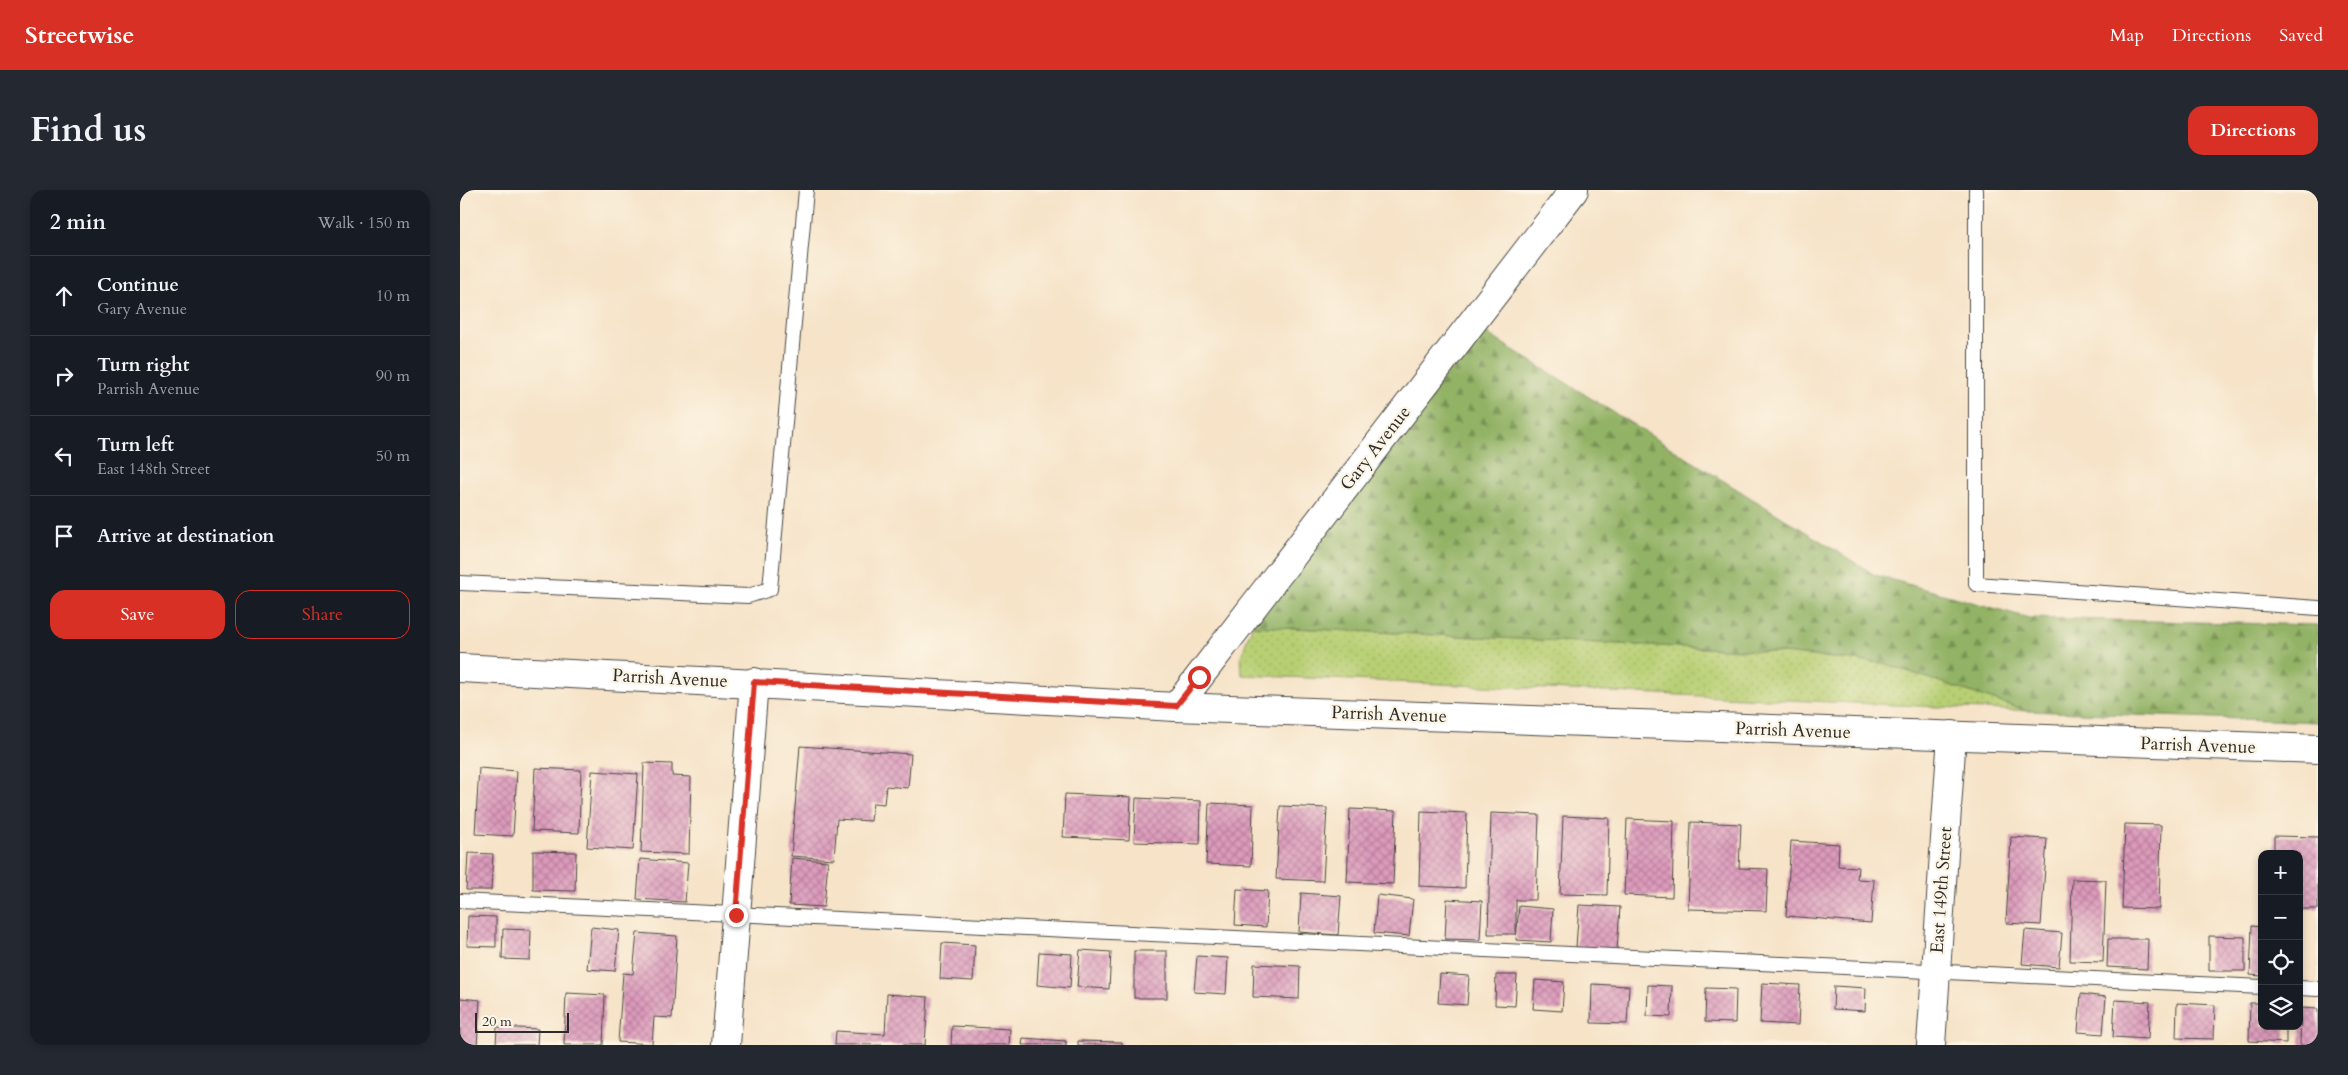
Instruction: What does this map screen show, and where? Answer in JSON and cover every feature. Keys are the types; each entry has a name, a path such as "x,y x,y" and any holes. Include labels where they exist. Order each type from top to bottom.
{"street":[{"name":"Gary Avenue","path":"1176,706 1574,190"},
{"name":"Parrish Avenue","path":"460,668 754,682 1176,706 2318,749"},
{"path":"726,1045 754,682"},
{"name":"East 149th Street","path":"1931,1045 1952,736"}],"lane":[{"path":"460,583 748,596 770,589 806,190"},
{"path":"1976,190 1976,584 2318,608"},
{"path":"460,901 2258,987"},
{"path":"2303,988 2318,989"}],"green space":[{"path":"1481,330 1875,575 2029,618 2318,625 2318,722 2027,711 1883,663 1763,651 1252,626"},
{"path":"1252,626 1763,651 1883,663 2027,711 1242,675 1241,656"}],"building":[{"path":"800,746 911,754 908,788 886,786 884,804 873,803 871,821 837,819 834,859 791,856"},
{"path":"644,763 672,764 672,776 691,777 689,854 641,852"},
{"path":"479,768 517,771 513,836 475,834"},
{"path":"535,768 581,770 579,833 532,831"},
{"path":"592,771 638,774 633,850 587,847"},
{"path":"1065,794 1131,797 1129,840 1063,837"},
{"path":"1136,798 1201,801 1200,844 1134,842"},
{"path":"1209,803 1253,805 1251,866 1206,864"},
{"path":"1280,806 1327,808 1323,881 1276,879"},
{"path":"1350,809 1396,811 1393,884 1347,882"},
{"path":"1421,811 1467,813 1465,888 1419,886"},
{"path":"1491,813 1539,815 1536,900 1516,900 1516,934 1488,934"},
{"path":"1563,816 1609,818 1607,895 1560,894"},
{"path":"1627,819 1674,821 1672,897 1624,895"},
{"path":"1691,822 1741,824 1739,868 1768,869 1766,911 1688,909"},
{"path":"2125,824 2161,825 2159,909 2122,908"},
{"path":"2274,836 2318,837 2318,909 2303,909 2303,850 2274,850"},
{"path":"2011,837 2047,839 2041,925 2006,923"},
{"path":"1791,841 1839,844 1838,866 1858,867 1857,879 1874,880 1871,923 1786,916"},
{"path":"533,851 576,852 575,891 533,890"},
{"path":"468,853 493,854 491,890 466,890"},
{"path":"792,858 828,861 824,907 789,905"},
{"path":"640,859 688,863 685,902 637,899"},
{"path":"2072,879 2106,880 2103,962 2070,961"},
{"path":"1237,889 1268,891 1266,927 1235,925"},
{"path":"1301,893 1341,896 1338,935 1299,932"},
{"path":"1377,895 1413,899 1409,936 1374,933"},
{"path":"1447,899 1482,901 1480,940 1445,939"},
{"path":"1579,905 1620,907 1617,950 1576,947"},
{"path":"1519,906 1553,909 1551,942 1516,940"},
{"path":"468,916 496,917 496,947 467,946"},
{"path":"2252,926 2258,927 2258,976 2250,975"},
{"path":"591,927 619,930 615,971 587,969"},
{"path":"503,929 531,930 530,960 502,959"},
{"path":"2025,930 2062,933 2059,967 2022,964"},
{"path":"637,933 677,936 672,1018 654,1017 652,1044 618,1042 623,973 633,974"},
{"path":"2209,936 2245,937 2245,971 2209,971"},
{"path":"2108,939 2148,939 2147,969 2107,967"},
{"path":"942,943 975,945 973,981 940,979"},
{"path":"1080,950 1111,952 1109,989 1077,987"},
{"path":"1134,951 1167,951 1167,998 1134,998"},
{"path":"1039,952 1072,954 1070,988 1037,985"},
{"path":"1197,956 1228,958 1226,994 1194,992"},
{"path":"1254,964 1300,966 1299,999 1253,997"},
{"path":"1440,974 1469,976 1467,1005 1438,1003"},
{"path":"1496,975 1517,975 1515,1006 1495,1005"},
{"path":"1535,980 1564,982 1562,1011 1533,1009"},
{"path":"1762,983 1800,985 1798,1025 1760,1023"},
{"path":"1592,984 1629,986 1627,1024 1591,1023"},
{"path":"1648,985 1672,986 1671,1017 1647,1016"},
{"path":"1834,986 1866,988 1865,1011 1833,1009"},
{"path":"1706,988 1736,989 1735,1023 1705,1022"},
{"path":"566,993 605,995 603,1045 564,1045"},
{"path":"887,994 928,997 925,1045 835,1045 836,1031 885,1034"},
{"path":"2081,994 2106,997 2103,1034 2078,1032"},
{"path":"460,998 480,1000 477,1045 460,1045"},
{"path":"2115,1000 2150,1002 2148,1039 2113,1037"},
{"path":"2177,1003 2215,1005 2214,1039 2176,1038"},
{"path":"2250,1003 2258,1003 2258,1030 2286,1030 2286,1043 2249,1041"},
{"path":"2303,1008 2318,1009 2318,1045 2300,1045 2300,1030 2303,1030"},
{"path":"952,1026 1010,1029 1009,1045 951,1045"},
{"path":"497,1027 538,1029 537,1045 496,1045"},
{"path":"1023,1038 1066,1041 1066,1045 1022,1045"},
{"path":"1078,1041 1122,1042 1122,1045 1078,1045"}],"route":[{"path":"736,915 754,682 1176,706 1199,677"}]}
